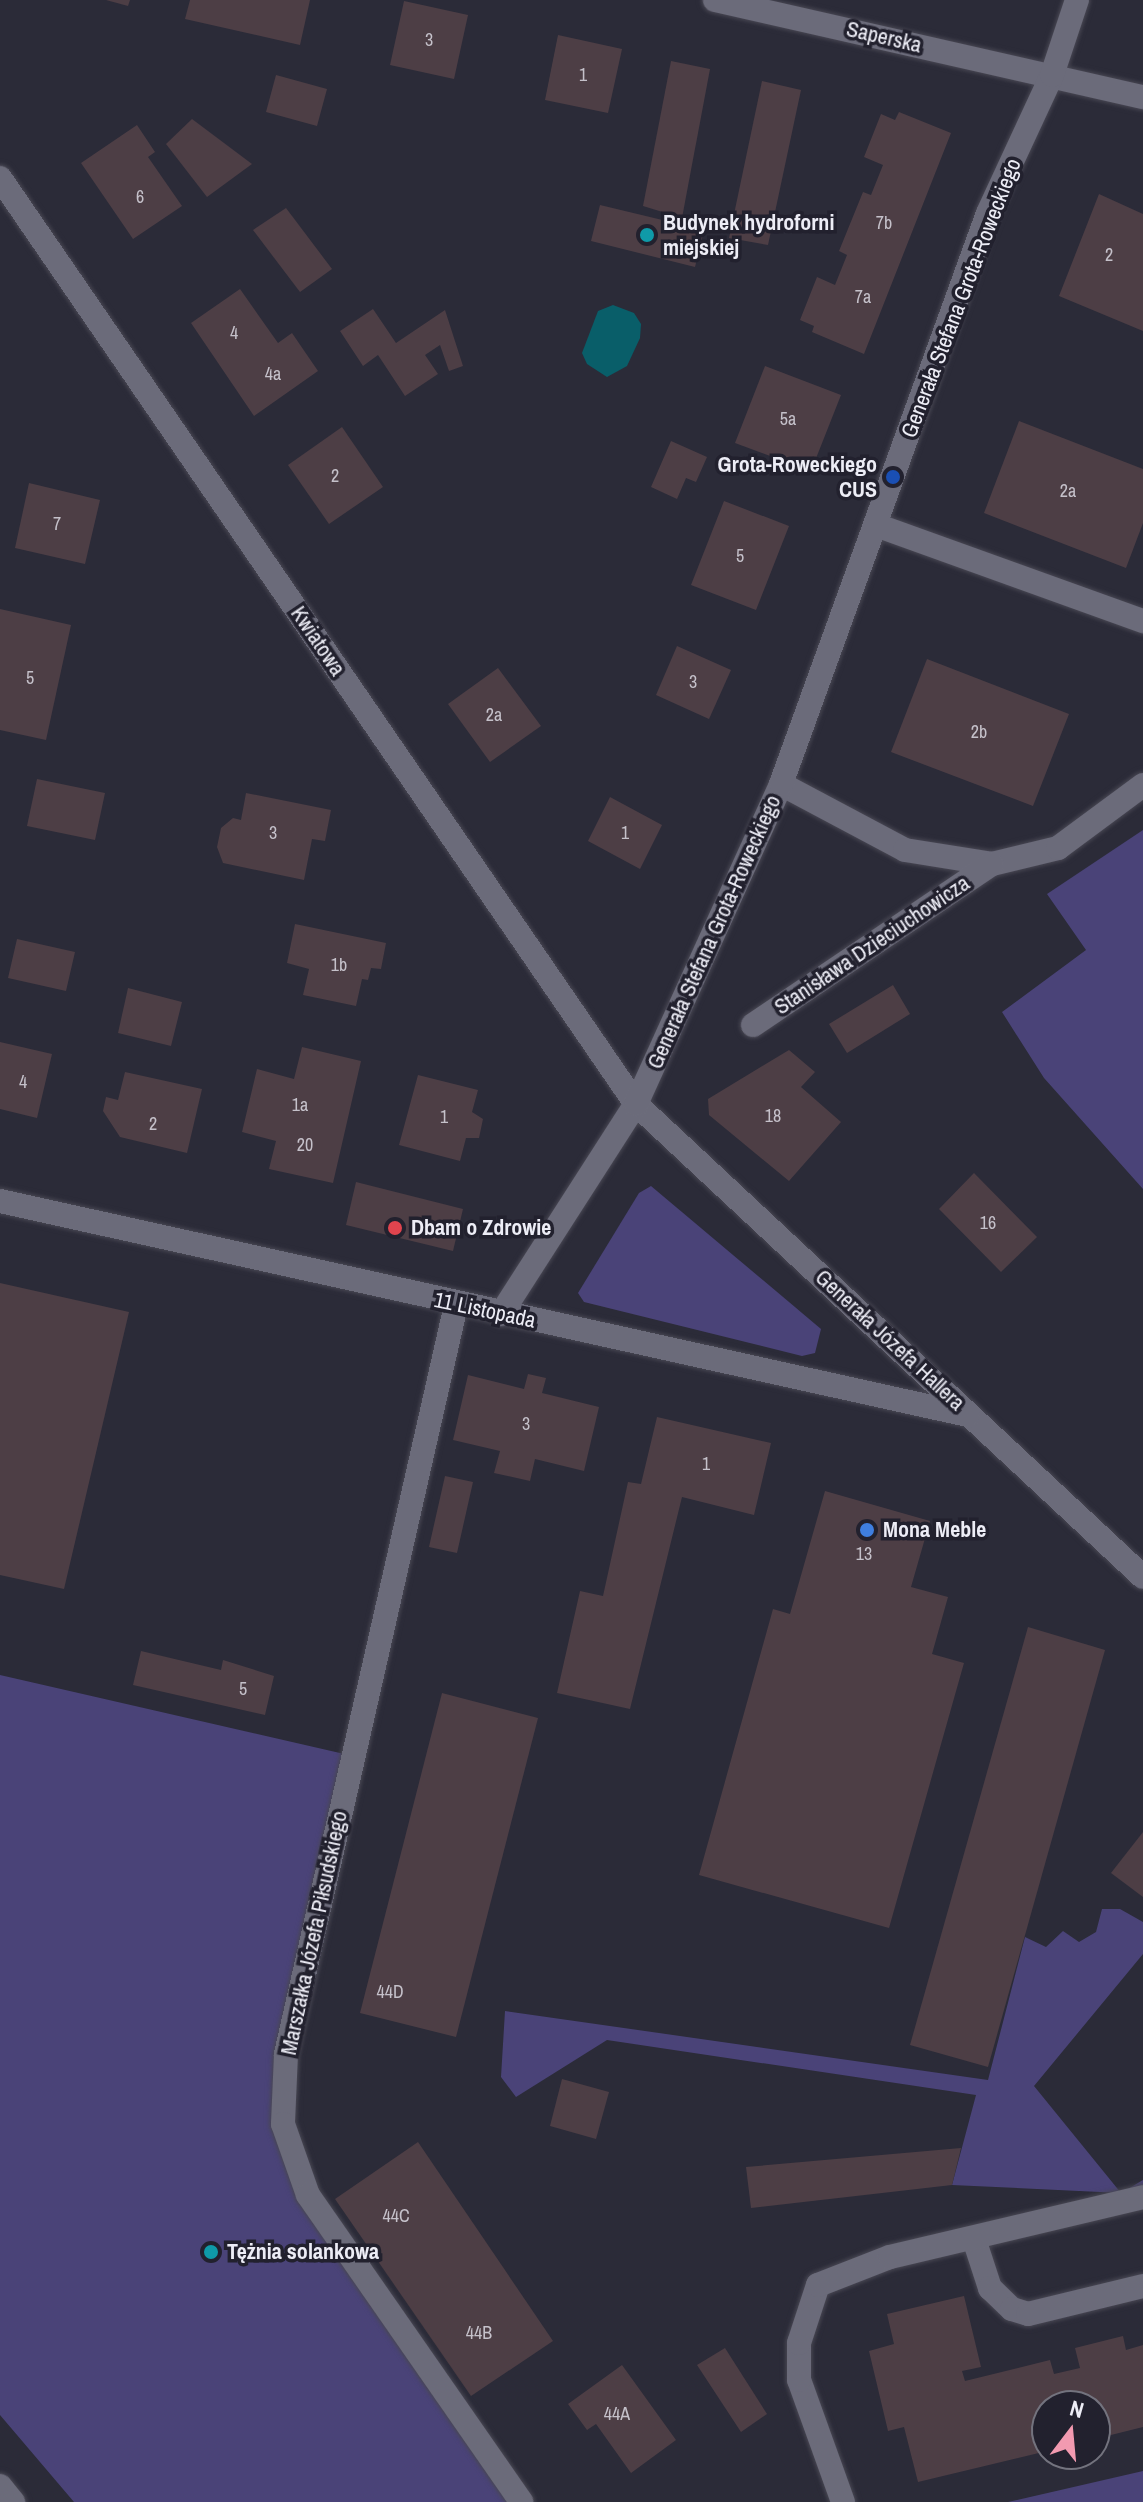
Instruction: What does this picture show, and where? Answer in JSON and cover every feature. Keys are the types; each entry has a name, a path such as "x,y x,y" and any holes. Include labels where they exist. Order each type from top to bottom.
{"street":[{"name":"Saperska","path":"715,0 1052,75"},
{"name":"Generała Stefana Grota-Roweckiego","path":"501,1314 636,1104 781,784 988,213 1052,75 1077,0"},
{"path":"1052,75 1143,97"},
{"name":"Kwiatowa","path":"0,178 636,1104"},
{"path":"876,525 1143,621"},
{"name":"Stanisława Dzieciuchowicza","path":"781,784 905,850 992,864"},
{"name":"Stanisława Dzieciuchowicza","path":"753,1025 992,864 1058,848 1143,785"},
{"name":"Generała Józefa Hallera","path":"636,1104 1143,1577"},
{"name":"11 Listopada","path":"0,1201 456,1305 970,1416"},
{"name":"Marszałka Józefa Piłsudskiego","path":"456,1305 286,2054 283,2124 308,2195 521,2502"},
{"path":"843,2502 799,2380 799,2343 818,2285 890,2257 1143,2197"},
{"path":"974,2239 990,2288 1012,2309 1028,2314 1143,2286"},
{"path":"0,2486 13,2502"}],"shaded area":[{"path":"1143,830 1143,1189 1044,1078 1002,1012 1086,950 1047,894"},
{"path":"651,1186 821,1329 815,1353 802,1356 584,1302 578,1293 639,1193"},
{"path":"0,1675 353,1756 283,2124 308,2195 521,2502 74,2502 0,2415"},
{"path":"1102,1909 1120,1909 1143,1922 1143,1954 1034,2086 1121,2193 952,2185 976,2095 607,2040 516,2097 501,2077 505,2011 988,2080 1025,1937 1046,1947 1063,1931 1079,1942 1096,1932"},
{"path":"1143,2180 1143,2188 1121,2193"},
{"path":"1143,2471 1143,2502 1008,2502"}],"water":[{"path":"613,305 634,313 641,324 640,338 627,366 607,377 587,364 582,353 598,311"}],"building":[{"path":"106,0 130,0 128,6"},
{"path":"190,0 310,0 300,45 185,19"},
{"path":"404,1 468,15 454,79 390,65"},
{"path":"558,35 622,49 608,113 545,100"},
{"path":"671,61 710,69 682,218 643,206"},
{"path":"276,75 327,89 317,126 266,112"},
{"path":"762,81 801,90 768,245 729,238"},
{"path":"899,112 951,133 864,354 812,332 814,326 800,320 817,277 835,285 847,255 839,251 863,192 871,195 883,165 864,157 881,114 895,120"},
{"path":"192,119 252,164 207,197 166,144"},
{"path":"137,125 155,152 148,157 182,206 133,239 81,163"},
{"path":"1099,194 1143,214 1143,331 1059,296"},
{"name":"Budynek hydroforni miejskiej","path":"600,205 704,230 695,267 591,241"},
{"path":"286,208 332,269 300,292 253,230"},
{"path":"240,289 278,343 292,333 318,371 254,416 191,323"},
{"path":"373,309 396,343 445,310 463,366 449,371 440,345 425,355 438,374 405,396 378,355 363,366 340,331"},
{"path":"765,366 841,395 811,471 735,443"},
{"path":"1019,421 1143,469 1143,523 1126,568 984,513"},
{"path":"342,427 383,487 329,524 288,465"},
{"path":"671,441 707,457 696,482 686,478 677,499 651,487"},
{"path":"29,483 100,500 85,564 15,548"},
{"path":"724,501 789,526 756,610 691,585"},
{"path":"0,609 71,625 46,740 0,730"},
{"path":"677,646 731,670 709,719 656,695"},
{"path":"927,659 1069,714 1033,806 891,752"},
{"path":"498,668 541,726 490,762 448,704"},
{"path":"37,779 105,793 95,840 27,826"},
{"path":"246,793 331,810 325,841 312,839 304,880 223,863 217,847 221,828 233,818 241,820"},
{"path":"610,797 662,825 640,869 588,841"},
{"path":"295,924 386,943 381,969 371,968 368,980 362,979 356,1006 303,995 309,969 287,963"},
{"path":"17,939 75,952 66,991 8,978"},
{"path":"893,985 910,1014 847,1053 829,1024"},
{"path":"128,988 182,1002 171,1046 118,1033"},
{"path":"0,1042 52,1054 37,1118 0,1109"},
{"path":"302,1047 361,1061 333,1183 269,1169 276,1141 242,1132 257,1069 294,1079"},
{"path":"789,1050 815,1072 801,1087 841,1122 789,1181 709,1115 708,1099"},
{"path":"125,1072 202,1089 187,1153 120,1137 103,1111 106,1097 118,1100"},
{"path":"418,1075 478,1090 472,1112 483,1119 479,1138 466,1138 460,1161 399,1145"},
{"path":"974,1173 1037,1237 1001,1272 939,1209"},
{"path":"356,1182 463,1209 453,1251 346,1225"},
{"path":"0,1283 129,1312 64,1589 0,1575"},
{"path":"528,1374 546,1378 542,1393 599,1407 584,1471 535,1459 530,1481 494,1473 500,1451 453,1440 468,1375 524,1389"},
{"path":"657,1417 771,1443 754,1515 682,1497 630,1709 557,1693 580,1591 603,1596 628,1482 641,1484"},
{"path":"445,1476 473,1482 457,1553 429,1547"},
{"path":"825,1491 930,1521 911,1587 948,1597 932,1654 964,1663 889,1928 699,1875 773,1609 790,1614"},
{"path":"1028,1627 1105,1650 988,2067 910,2045"},
{"path":"141,1651 221,1670 223,1660 274,1676 265,1715 133,1685"},
{"path":"442,1693 538,1718 456,2037 360,2013"},
{"path":"1143,1832 1143,1897 1111,1873"},
{"path":"562,2079 609,2092 596,2139 550,2126"},
{"path":"418,2142 553,2341 471,2396 335,2199"},
{"path":"961,2148 952,2185 751,2208 746,2167"},
{"path":"964,2296 981,2367 962,2371 965,2381 1050,2360 1054,2374 1080,2368 1075,2348 1123,2336 1126,2350 1143,2345 1143,2427 1111,2435 1111,2390 1031,2390 1031,2455 918,2482 904,2427 888,2431 869,2351 894,2344 887,2314"},
{"path":"725,2348 767,2414 741,2432 697,2365"},
{"path":"622,2365 676,2440 631,2473 596,2424 587,2430 568,2404"}],"place":[{"name":"Budynek hydroforni miejskiej","path":"647,235"},
{"name":"Grota-Roweckiego CUS","path":"893,477"},
{"name":"Dbam o Zdrowie","path":"395,1228"},
{"name":"Mona Meble","path":"867,1530"},
{"name":"Tężnia solankowa","path":"211,2252"}]}
